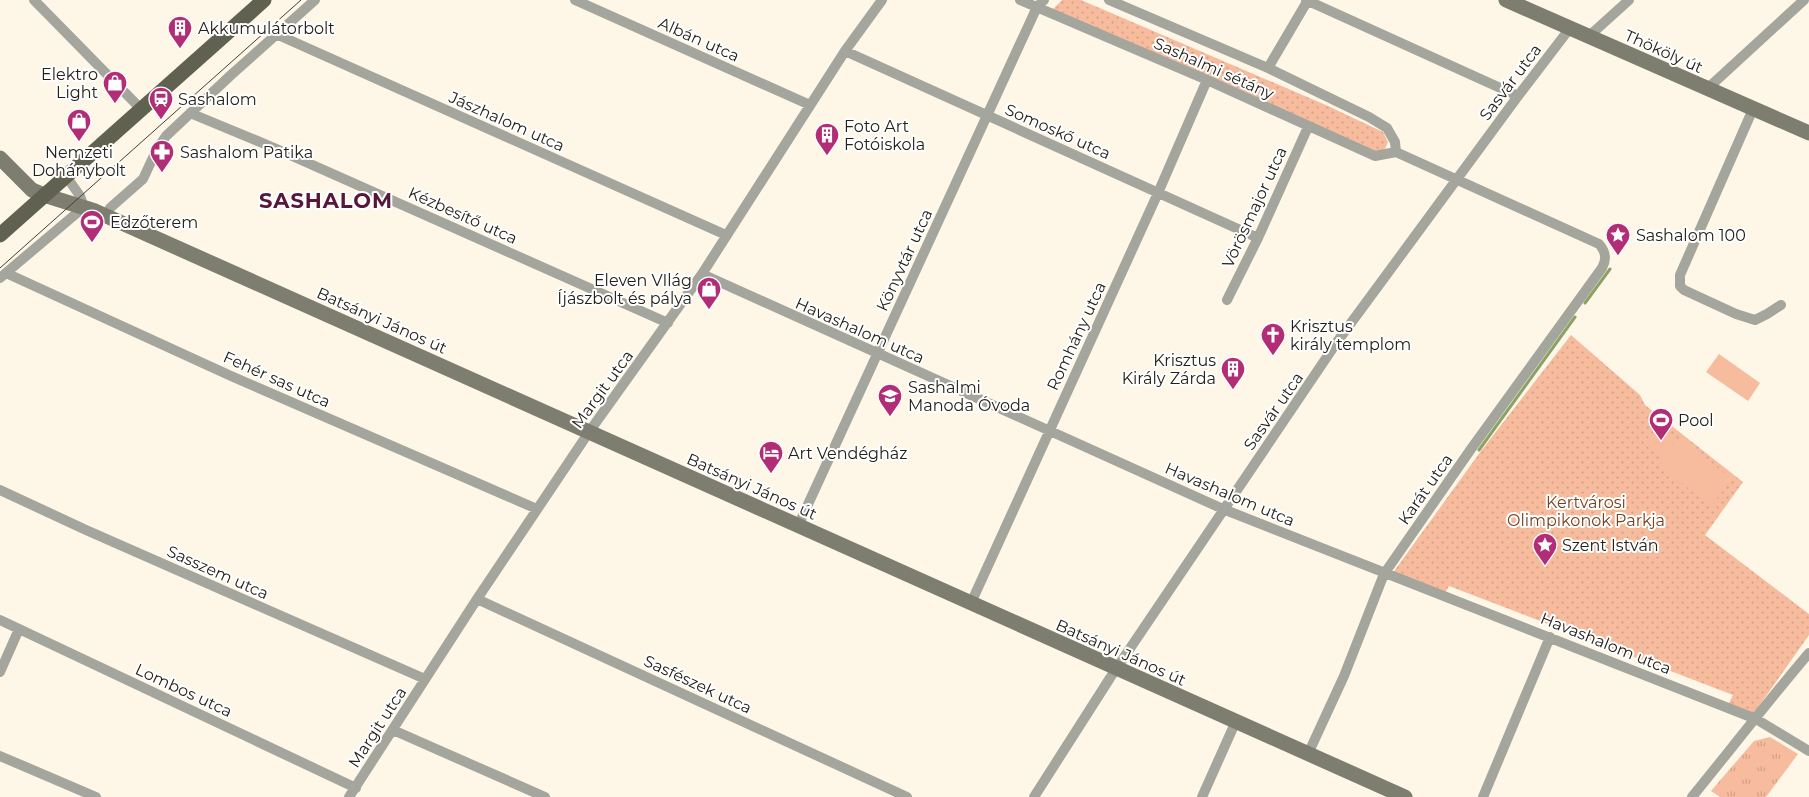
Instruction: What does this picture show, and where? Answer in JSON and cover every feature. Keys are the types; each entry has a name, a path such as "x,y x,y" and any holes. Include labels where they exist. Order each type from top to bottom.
{"main road":[{"path":"0,235 256,3"}],"street":[{"path":"34,0 141,109"},
{"path":"106,216 110,208 144,179 157,149 166,136 315,0"},
{"name":"Albán utca","path":"575,0 810,105"},
{"name":"Margit utca","path":"350,797 477,599 589,432 702,274 845,51 882,0"},
{"name":"Sashalmi sétány","path":"1020,0 1040,4 1375,156 1396,152 1457,179 1599,244 1605,253 1605,262"},
{"name":"Sashalmi sétány","path":"1109,0 1268,68 1369,116 1387,128 1395,142 1396,152"},
{"path":"1268,68 1307,0 1518,96"},
{"name":"Thököly út","path":"1506,0 1753,109 1808,131"},
{"path":"1588,36 1629,0"},
{"path":"1707,89 1804,0"},
{"name":"Könyvtár utca","path":"798,526 1040,4"},
{"name":"Sasvár utca","path":"1034,797 1223,509 1337,342 1570,28"},
{"name":"Jászhalom utca","path":"276,34 726,235"},
{"name":"Somoskő utca","path":"845,51 1258,238"},
{"name":"Romhány utca","path":"971,603 1158,193 1207,80"},
{"path":"1753,109 1680,275 1680,286 1684,290 1736,314 1755,320 1781,305"},
{"name":"Kézbesítő utca","path":"190,113 272,147 668,323"},
{"name":"Vörösmajor utca","path":"1227,300 1258,238 1308,127"},
{"name":"Batsányi János út","path":"0,158 30,187 44,195 106,216 1236,721 1395,795"},
{"path":"3,276 84,207 80,196 66,176"},
{"name":"Karát utca","path":"1308,754 1344,676 1384,574 1605,262"},
{"name":"Havashalom utca","path":"702,274 1223,509 1756,719 1809,752"},
{"name":"Fehér sas utca","path":"3,276 537,510"},
{"name":"Sasszem utca","path":"0,490 104,538 425,679"},
{"name":"Sasfészek utca","path":"477,599 907,797"},
{"name":"Lombos utca","path":"0,620 356,788"},
{"path":"0,672 19,629"},
{"path":"1483,797 1550,637"},
{"path":"1692,797 1756,719 1766,703 1809,653"},
{"path":"1202,797 1236,721"},
{"path":"393,730 545,797"},
{"path":"0,756 96,797"}],"green space":[{"path":"1062,0 1081,0 1328,106 1383,132 1388,142 1384,151 1375,153 1052,10"},
{"name":"Kertvárosi Olimpikonok Parkja","path":"1571,335 1640,395 1645,405 1743,482 1705,535 1809,614 1809,635 1752,716 1728,705 1733,695 1449,586 1445,593 1392,574 1481,451"},
{"path":"1719,354 1760,383 1748,401 1706,372"},
{"name":"Pool","path":"1659,426 1664,429 1663,438 1670,433 1676,438 1661,456 1645,445 1646,440"},
{"path":"1682,438 1732,480 1710,507 1660,464"},
{"path":"1770,737 1798,754 1766,797 1720,797 1711,791 1754,741"}],"waterway":[{"path":"1585,303 1610,269"},
{"path":"1479,450 1575,317"}],"tram line":[{"path":"0,268 301,0"}],"place":[{"name":"Akkumulátorbolt","path":"180,49"},
{"name":"Elektro Light","path":"115,104"},
{"name":"Sashalom","path":"161,120"},
{"name":"Nemzeti Dohánybolt","path":"79,142"},
{"name":"Foto Art Fotóiskola","path":"827,156"},
{"name":"Sashalom Patika","path":"162,173"},
{"name":"Edzőterem","path":"92,243"},
{"name":"Sashalom 100","path":"1618,256"},
{"name":"Eleven VIlág Íjászbolt és pálya","path":"709,310"},
{"name":"Krisztus király templom","path":"1273,356"},
{"name":"Krisztus Király Zárda","path":"1233,390"},
{"name":"Sashalmi Manoda Óvoda","path":"890,417"},
{"name":"Pool","path":"1661,441"},
{"name":"Art Vendégház","path":"771,474"},
{"name":"Szent István","path":"1545,566"}],"district":[{"name":"SASHALOM","path":"326,201"}]}
